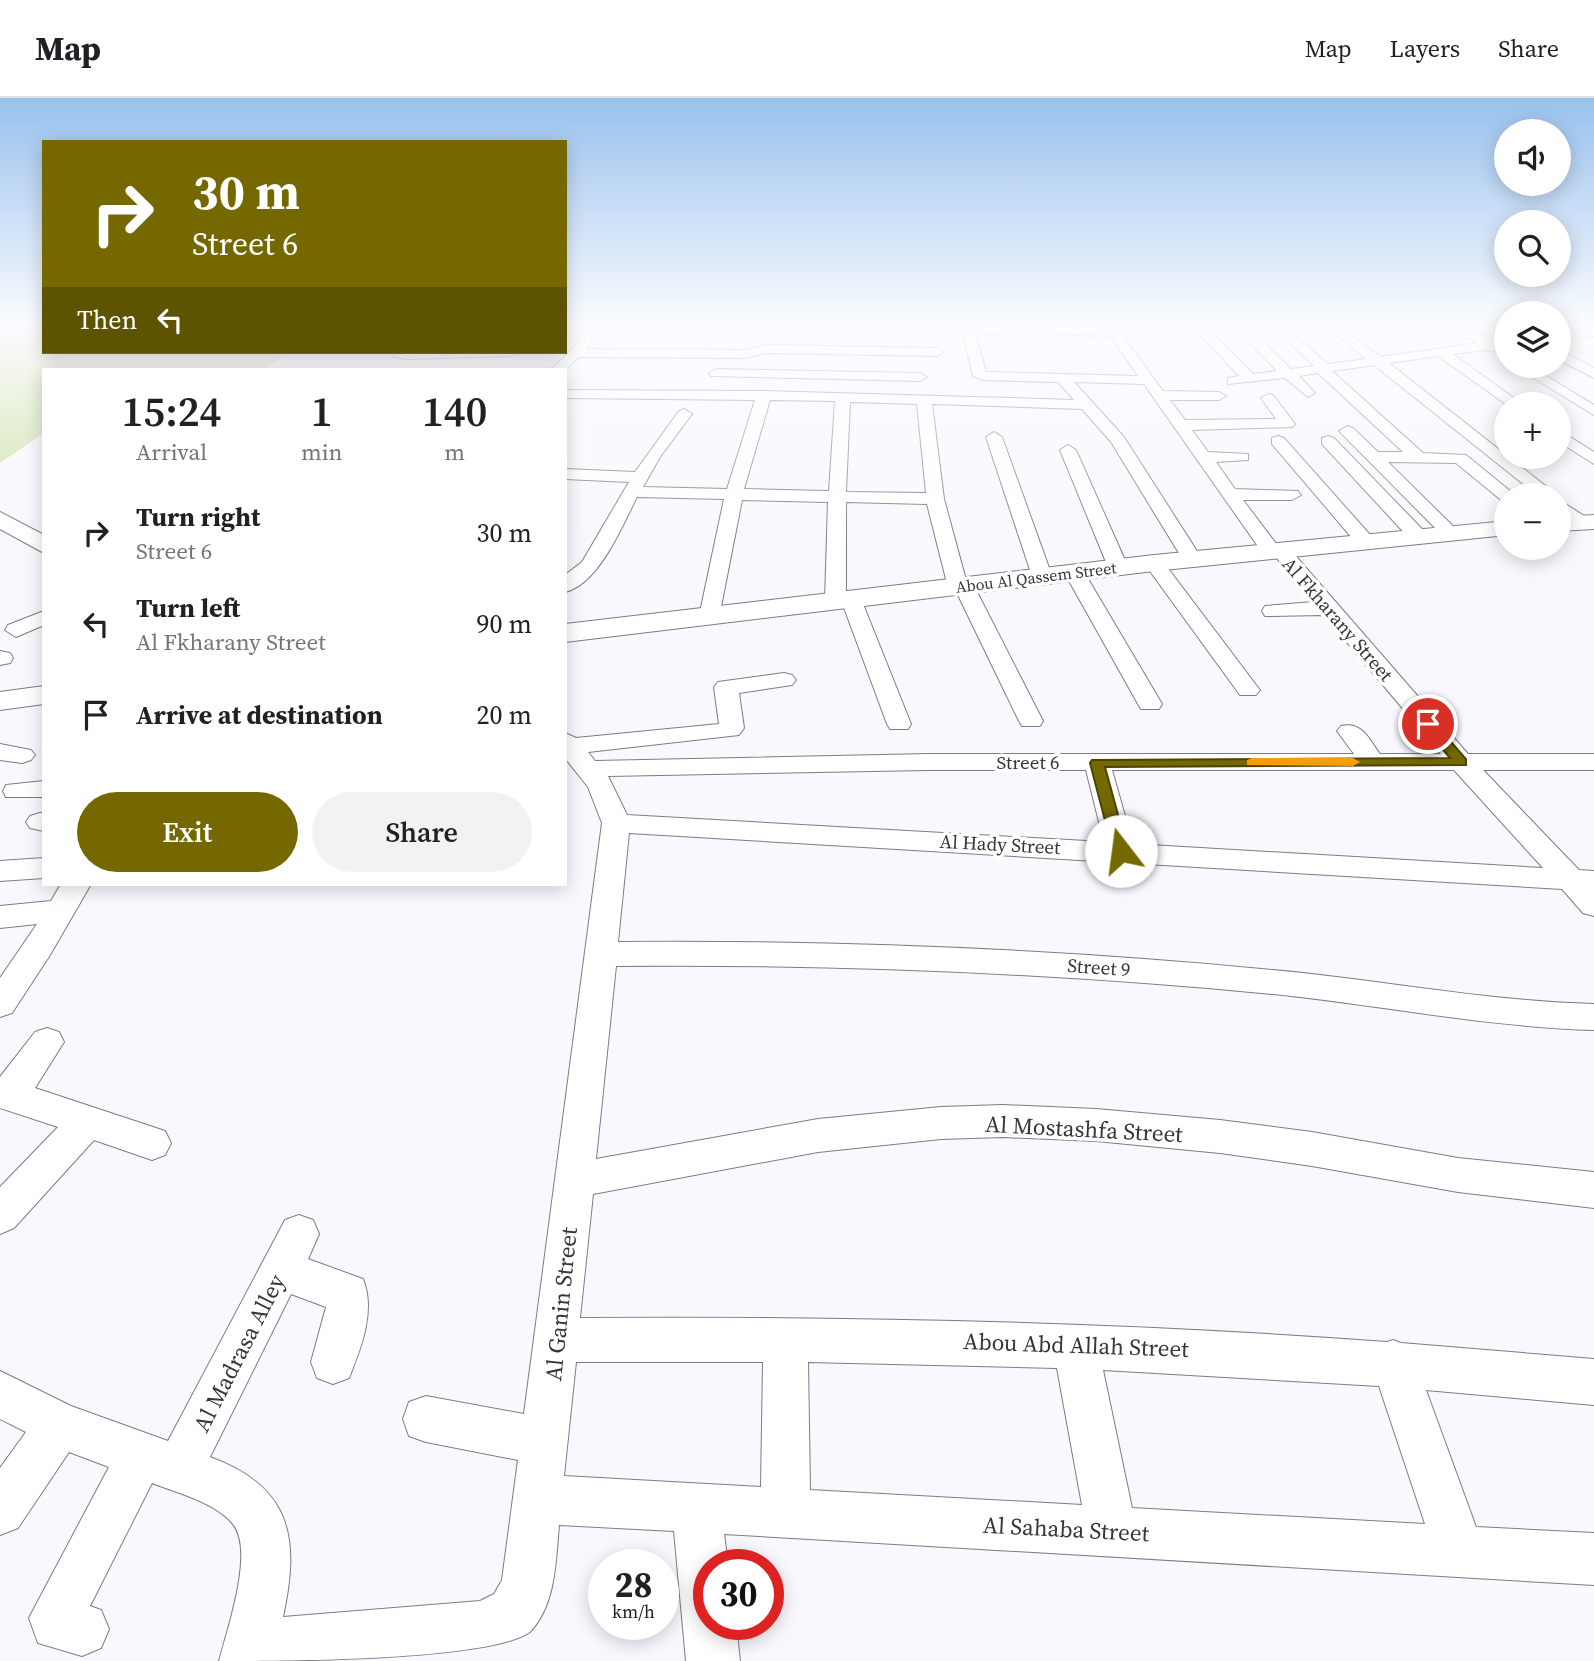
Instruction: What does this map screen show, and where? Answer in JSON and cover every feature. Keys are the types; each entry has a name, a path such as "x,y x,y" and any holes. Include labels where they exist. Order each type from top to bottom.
{"street":[{"path":"710,617 734,494 763,398"},
{"path":"843,398 837,496 843,600 900,724"},
{"path":"849,398 930,411 1087,405"},
{"path":"1080,398 1104,422 1120,444 1192,559"},
{"name":"Al Fkharany Street","path":"1159,398 1229,494 1275,551 1329,608 1461,762 1582,881 1594,905"},
{"path":"1355,398 1419,458"},
{"path":"1424,398 1533,483"},
{"path":"1573,398 1594,411"},
{"path":"1179,425 1287,424 1279,406"},
{"path":"930,411 935,499 961,587 1031,721"},
{"path":"567,584 590,565 636,485 684,414"},
{"path":"978,418 1104,422"},
{"path":"1348,431 1450,532"},
{"path":"994,436 1042,576"},
{"path":"1278,441 1365,541"},
{"path":"1328,441 1417,535"},
{"path":"1094,443 1120,444"},
{"path":"1571,443 1594,459"},
{"path":"1068,450 1118,567"},
{"path":"1202,457 1242,457"},
{"path":"1374,457 1461,458 1494,485"},
{"path":"567,474 636,485 734,494 935,499"},
{"path":"1229,494 1292,495"},
{"path":"0,519 41,541"},
{"name":"Abou Al Qassem Street","path":"567,633 1118,567 1494,529"},
{"path":"1154,563 1248,690"},
{"path":"1074,572 1150,704"},
{"path":"1273,611 1329,608"},
{"path":"16,630 42,618"},
{"path":"574,752 730,730 732,728 726,687 785,680"},
{"path":"0,701 42,695"},
{"path":"1350,731 1373,762"},
{"name":"Street 6","path":"574,752 759,763 1594,762"},
{"name":"Al Ganin Street","path":"248,1654 480,1628 503,1622 520,1604 528,1580 538,1499 616,823 601,785 574,752"},
{"path":"1097,763 1121,851"},
{"path":"16,791 42,789"},
{"name":"Al Hady Street","path":"616,823 1121,851 1582,881"},
{"path":"0,871 42,868"},
{"path":"0,918 68,897"},
{"path":"0,1004 68,897"},
{"name":"Street 9","path":"601,954 768,953 935,957 1092,966 1280,982 1525,1013 1594,1017"},
{"path":"47,1042 5,1094 152,1143"},
{"path":"0,1215 86,1123"},
{"name":"Al Mostashfa Street","path":"575,1181 704,1152 825,1133 943,1124 1063,1123 1186,1133 1312,1149 1456,1175 1594,1191"},
{"name":"Al Madrasa Alley","path":"82,1629 57,1624 56,1618 159,1464 290,1252 348,1294 348,1310 333,1362"},
{"path":"786,1338 786,1513"},
{"name":"Abou Abd Allah Street","path":"557,1340 786,1338 1075,1345 1393,1362 1594,1382"},
{"path":"1075,1345 1112,1531"},
{"path":"1393,1362 1459,1550"},
{"path":"0,1394 60,1425 226,1487 251,1507 265,1539 265,1581 248,1654"},
{"path":"426,1419 545,1442"},
{"path":"0,1510 60,1425"},
{"name":"Al Sahaba Street","path":"538,1499 1594,1559"},
{"path":"696,1508 701,1549"},
{"path":"711,1640 713,1661"}],"green space":[{"path":"0,398 42,398 42,434 0,463"}],"slow traffic":[{"path":"1252,762 1353,762"}],"route":[{"path":"1121,851 1097,763 1461,762 1428,724"}]}
